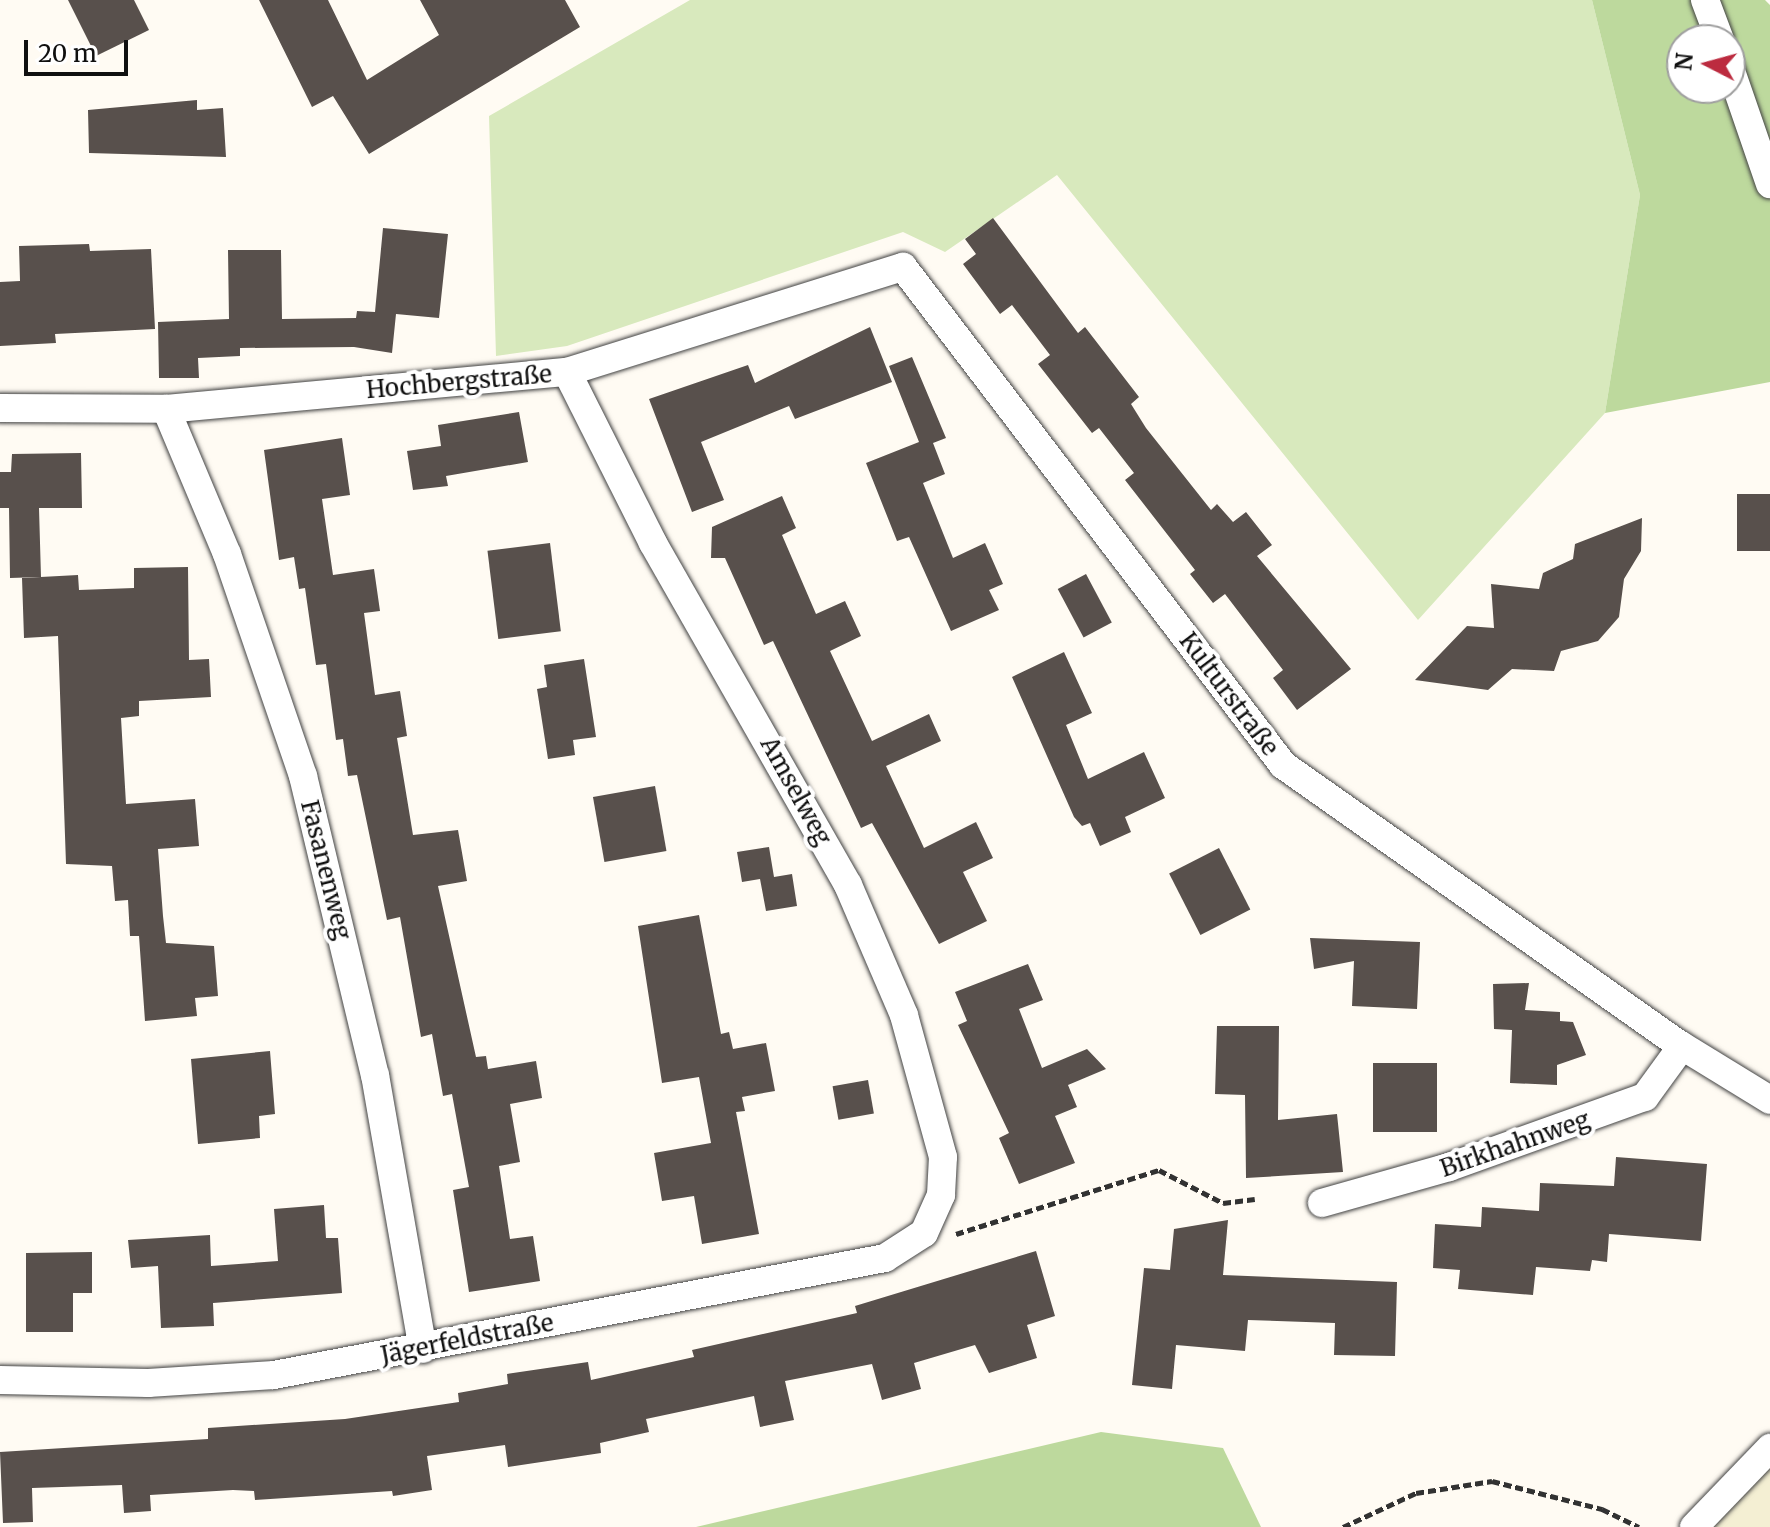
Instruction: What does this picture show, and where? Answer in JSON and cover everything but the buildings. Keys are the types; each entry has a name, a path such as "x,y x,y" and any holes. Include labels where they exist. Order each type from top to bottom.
{"street":[{"path":"1705,0 1714,24"},
{"path":"1742,104 1770,184"},
{"name":"Hochbergstraße","path":"0,408 166,409 567,372 903,267"},
{"name":"Kulturstraße","path":"903,267 1283,765 1682,1046 1770,1100"},
{"name":"Amselweg","path":"567,372 653,543 848,885 904,1015 943,1157 941,1195 924,1233"},
{"name":"Fasanenweg","path":"166,409 237,581 303,776 375,1075 423,1349"},
{"name":"Birkhahnweg","path":"1322,1203 1449,1167 1645,1097 1682,1046"},
{"name":"Jägerfeldstraße","path":"0,1380 109,1383 248,1377 423,1349 885,1258 924,1233"},
{"path":"1694,1527 1770,1448"}],"path":[{"path":"924,1233 952,1235 1159,1170 1223,1203 1255,1199"},
{"path":"1343,1527 1416,1493 1492,1481 1602,1509 1639,1527"}],"shaded area":[{"path":"1770,1448 1770,1527 1695,1527"}],"green space":[{"path":"690,0 1592,0 1640,195 1605,413 1418,620 1057,175 945,252 903,232 567,346 496,356 489,116"},
{"path":"1592,0 1765,0 1770,5 1770,382 1605,413 1640,195"},
{"path":"1101,1432 1223,1448 1261,1527 696,1527"}]}
